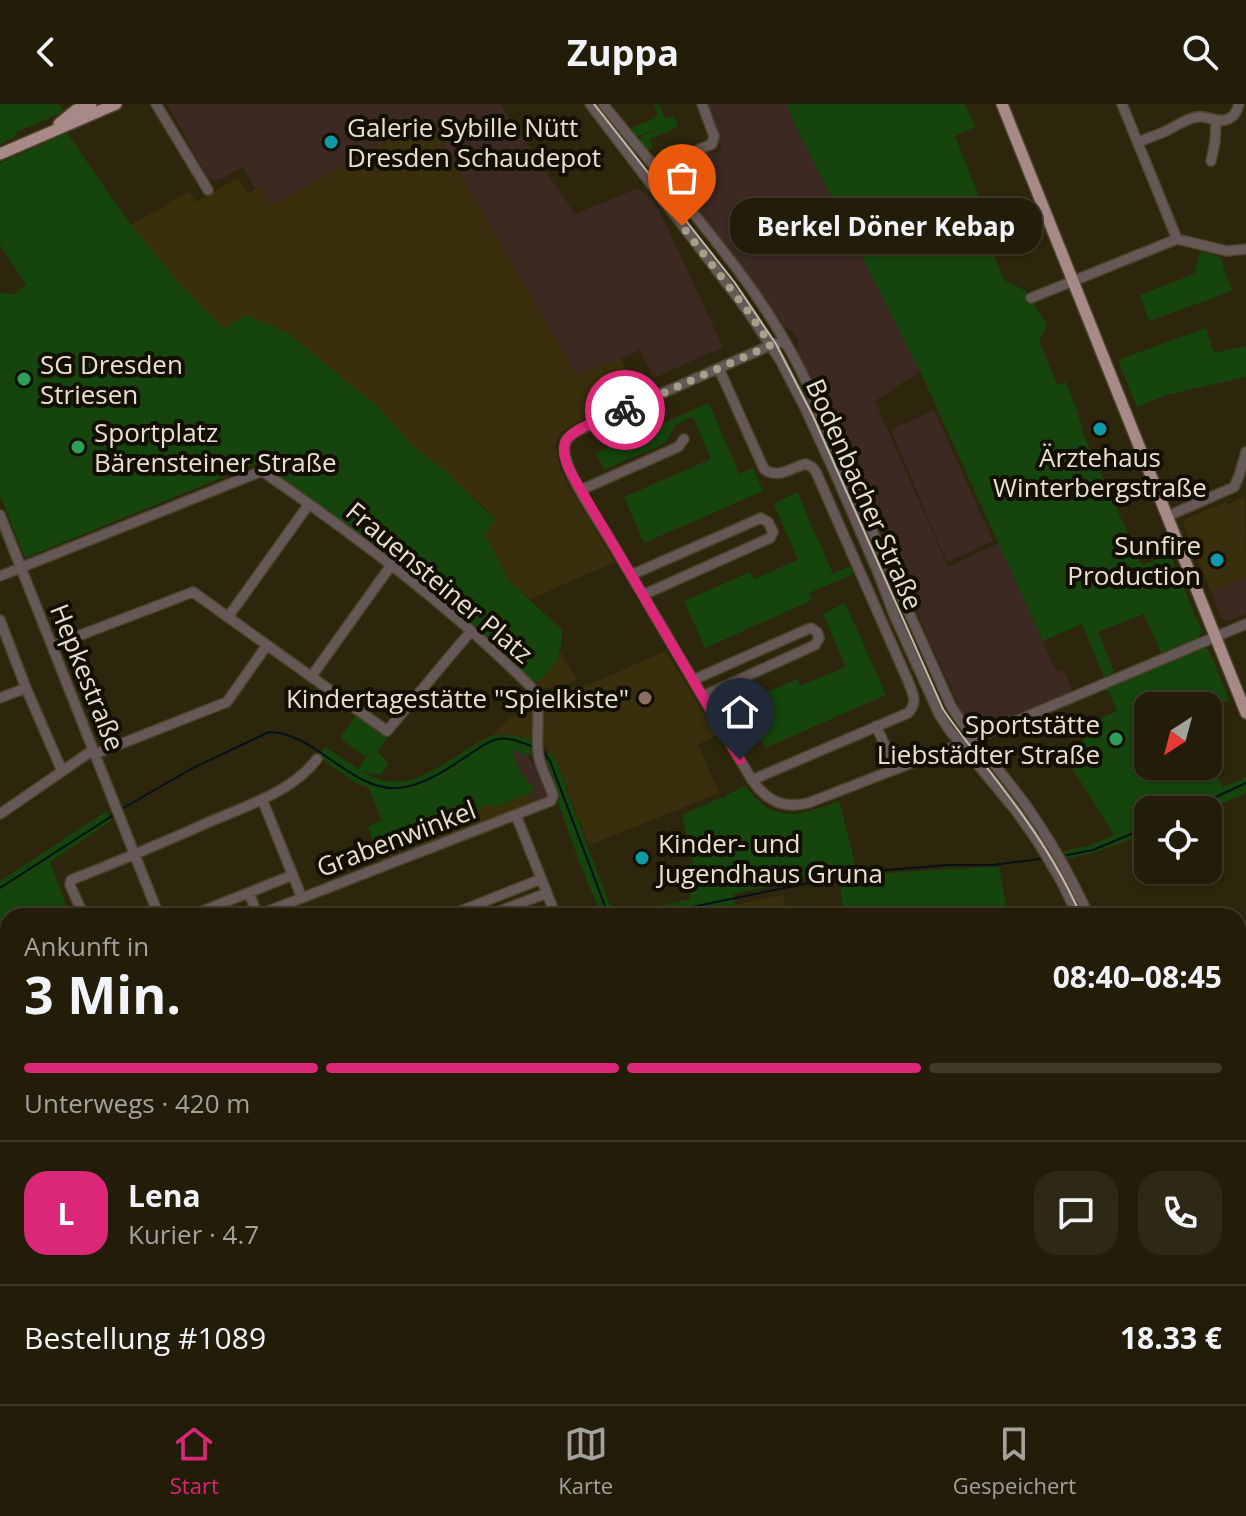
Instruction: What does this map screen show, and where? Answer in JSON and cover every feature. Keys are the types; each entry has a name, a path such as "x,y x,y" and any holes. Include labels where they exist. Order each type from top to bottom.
{"main road":[{"path":"50,132 76,110 91,104"},
{"path":"0,154 116,104"},
{"path":"1002,104 1246,713"}],"street":[{"path":"156,104 208,190"},
{"name":"Bodenbacher Straße","path":"590,104 771,345 811,420 932,700 950,731 1038,842 1074,908"},
{"name":"Bodenbacher Straße","path":"603,104 747,284 785,341 807,379 951,706 1026,805 1072,878 1085,908"},
{"path":"644,175 714,141 702,104"},
{"path":"1122,104 1177,239"},
{"path":"1138,142 1195,117 1216,120 1231,117 1239,104"},
{"path":"1211,161 1216,120"},
{"path":"1031,298 1177,239 1227,251 1246,249"},
{"path":"785,341 579,430 569,436 564,450 581,490 752,780 764,795 775,802 799,805 896,769 1246,624"},
{"path":"719,369 764,469 773,474 806,464 816,472 914,699 911,710 898,718 752,780"},
{"path":"581,490 678,447 684,439"},
{"path":"1168,516 1234,487 1246,452"},
{"name":"Frauensteiner Platz","path":"21,568 262,471 392,564 525,680 534,692 539,757 553,795 551,801"},
{"path":"228,617 309,504"},
{"name":"Hepkestraße","path":"0,515 156,908"},
{"path":"631,575 761,518 768,522 773,532 770,538 643,595"},
{"path":"311,677 392,564"},
{"path":"0,576 21,568"},
{"path":"52,646 193,592 387,731 471,631"},
{"path":"0,620 62,771"},
{"path":"693,680 808,629 817,632 819,638 815,645 703,696"},
{"path":"0,814 94,752 227,702 267,645"},
{"path":"0,698 26,688"},
{"path":"876,726 896,769"},
{"path":"80,908 70,885 71,880 262,799 294,782 317,759"},
{"path":"262,799 302,898"},
{"name":"Grabenwinkel","path":"278,908 551,801"},
{"path":"516,815 553,908"},
{"path":"211,908 293,875"},
{"path":"468,908 541,879"},
{"path":"249,893 255,908"},
{"path":"508,908 547,893"}],"shaded area":[{"path":"167,104 500,104 575,214 636,189 647,193 659,210 723,347 654,378 640,350 577,377 563,353 271,207 243,167 218,180 208,178"},
{"path":"705,104 787,104 920,371 875,401 948,567 999,543 1056,671 1063,669 1073,691 984,728 972,727 965,719 798,352 799,341 793,331 781,325 670,174 675,167 711,151 716,153 722,150"},
{"path":"428,118 577,376 621,358 638,395 575,423 560,434 555,444 559,466 573,494 615,562 530,599 510,582 485,535 495,518 444,470 418,451 379,408 288,333 268,324 224,329 178,283 131,225 189,192 196,202 238,178 248,193 259,187 271,206"},
{"path":"934,410 993,541 947,562 891,430"},
{"path":"1245,496 1246,577 1211,592 1183,523 1185,519"},
{"path":"1246,577 1246,613 1229,621 1221,618 1211,592"},
{"path":"666,651 717,735 698,744 719,793 589,845 556,761 547,747 540,743 540,713 543,712 538,693 590,684"},
{"path":"561,653 577,680 541,689 536,683 548,673"},
{"path":"534,712 535,740 493,735 511,716"},
{"path":"511,749 527,755 544,781 550,797 532,805 527,793 533,789 531,783 528,784 521,775"},
{"path":"528,794 532,805 382,863 376,849 493,803 495,807"},
{"path":"783,895 786,908 736,908 735,905"}],"green space":[{"path":"0,104 59,104 63,112 16,132 17,136 0,144"},
{"path":"654,104 659,104 665,119 674,116 678,127 650,139 653,148 646,151 639,138 660,128 636,137 629,129 658,115"},
{"path":"787,104 965,104 975,127 955,136 985,212 977,216 1004,280 1026,291 1047,325 1039,341 1057,385 1066,382 1085,438 1142,565 1170,554 1202,632 1198,638 1161,653 1144,614 1098,632 1114,672 1104,677 1082,624 1043,641 920,371"},
{"path":"67,133 131,225 178,282 224,329 246,315 288,333 379,408 418,451 444,470 495,519 485,535 510,582 562,630 556,660 543,677 536,683 401,566 404,554 388,543 378,549 260,462 25,558 0,495 0,292 13,295 26,285 0,245 0,163"},
{"path":"1200,251 1220,257 1232,291 1149,321 1140,295 1194,274"},
{"path":"1206,328 1214,353 1246,346 1246,377 1166,395 1137,407 1118,360"},
{"path":"709,403 739,474 753,468 763,491 644,543 624,497 711,459 693,417 676,424 665,443 604,470 596,453"},
{"path":"797,492 833,574 850,566 853,574 809,593 812,600 705,648 684,601 750,572 754,579 798,560 774,504"},
{"path":"845,603 886,695 765,748 745,702 797,679 801,686 846,667 823,614"},
{"name":"Sportstätte Liebstädter Straße","path":"1206,647 1229,700 1222,703 1222,692 1134,692 1134,780 1220,780 1223,787 1246,777 1246,793 1222,803 1222,796 1134,796 1134,838 1068,859 1064,851 1088,846 1114,835 1069,763 1094,721 1117,711 1109,692 1105,690"},
{"path":"356,715 388,737 377,752 389,763 380,775 361,771 376,778 404,781 417,778 486,738 508,735 535,740 531,754 512,750 521,775 524,774 534,790 376,849 368,827 382,820 368,787 357,784 318,757 325,747 358,769 366,757 340,738"},
{"path":"550,752 556,761 613,908 599,908 544,764 547,761 545,755"},
{"path":"746,786 767,807 788,814 839,801 856,868 733,894 736,908 651,908 691,899 683,866 693,863 682,815"},
{"path":"107,811 111,821 50,862 67,908 0,908 0,881"},
{"path":"999,867 1007,908 843,908 840,886 863,875"}],"waterway":[{"path":"120,810 191,769 269,732 302,741 365,781 381,787 398,788 429,779 495,740 512,740 534,747"},
{"path":"544,752 606,908"},
{"path":"1218,796 1246,783"},
{"path":"0,888 115,814"},
{"path":"1067,855 1093,850 1134,833"},
{"path":"686,908 863,872 992,865 1041,859"}],"tram line":[{"path":"594,104 735,283 776,344 813,416 943,709 1018,808 1066,884 1077,908"}],"way so far":[{"path":"625,410 771,345 682,226"}],"place":[{"name":"Galerie Sybille Nütt Dresden Schaudepot","path":"331,142"},
{"name":"Berkel Döner Kebap","path":"682,226"},
{"name":"SG Dresden Striesen","path":"24,379"},
{"name":"Ärztehaus Winterbergstraße","path":"1100,429"},
{"name":"Sportplatz Bärensteiner Straße","path":"78,447"},
{"name":"Sunfire Production","path":"1217,560"},
{"name":"Kindertagestätte \"Spielkiste\"","path":"645,698"},
{"name":"Sportstätte Liebstädter Straße","path":"1116,739"},
{"name":"Kinder- und Jugendhaus Gruna","path":"642,858"}],"route":[{"path":"625,410 569,436 564,450 567,462 740,760"}]}
